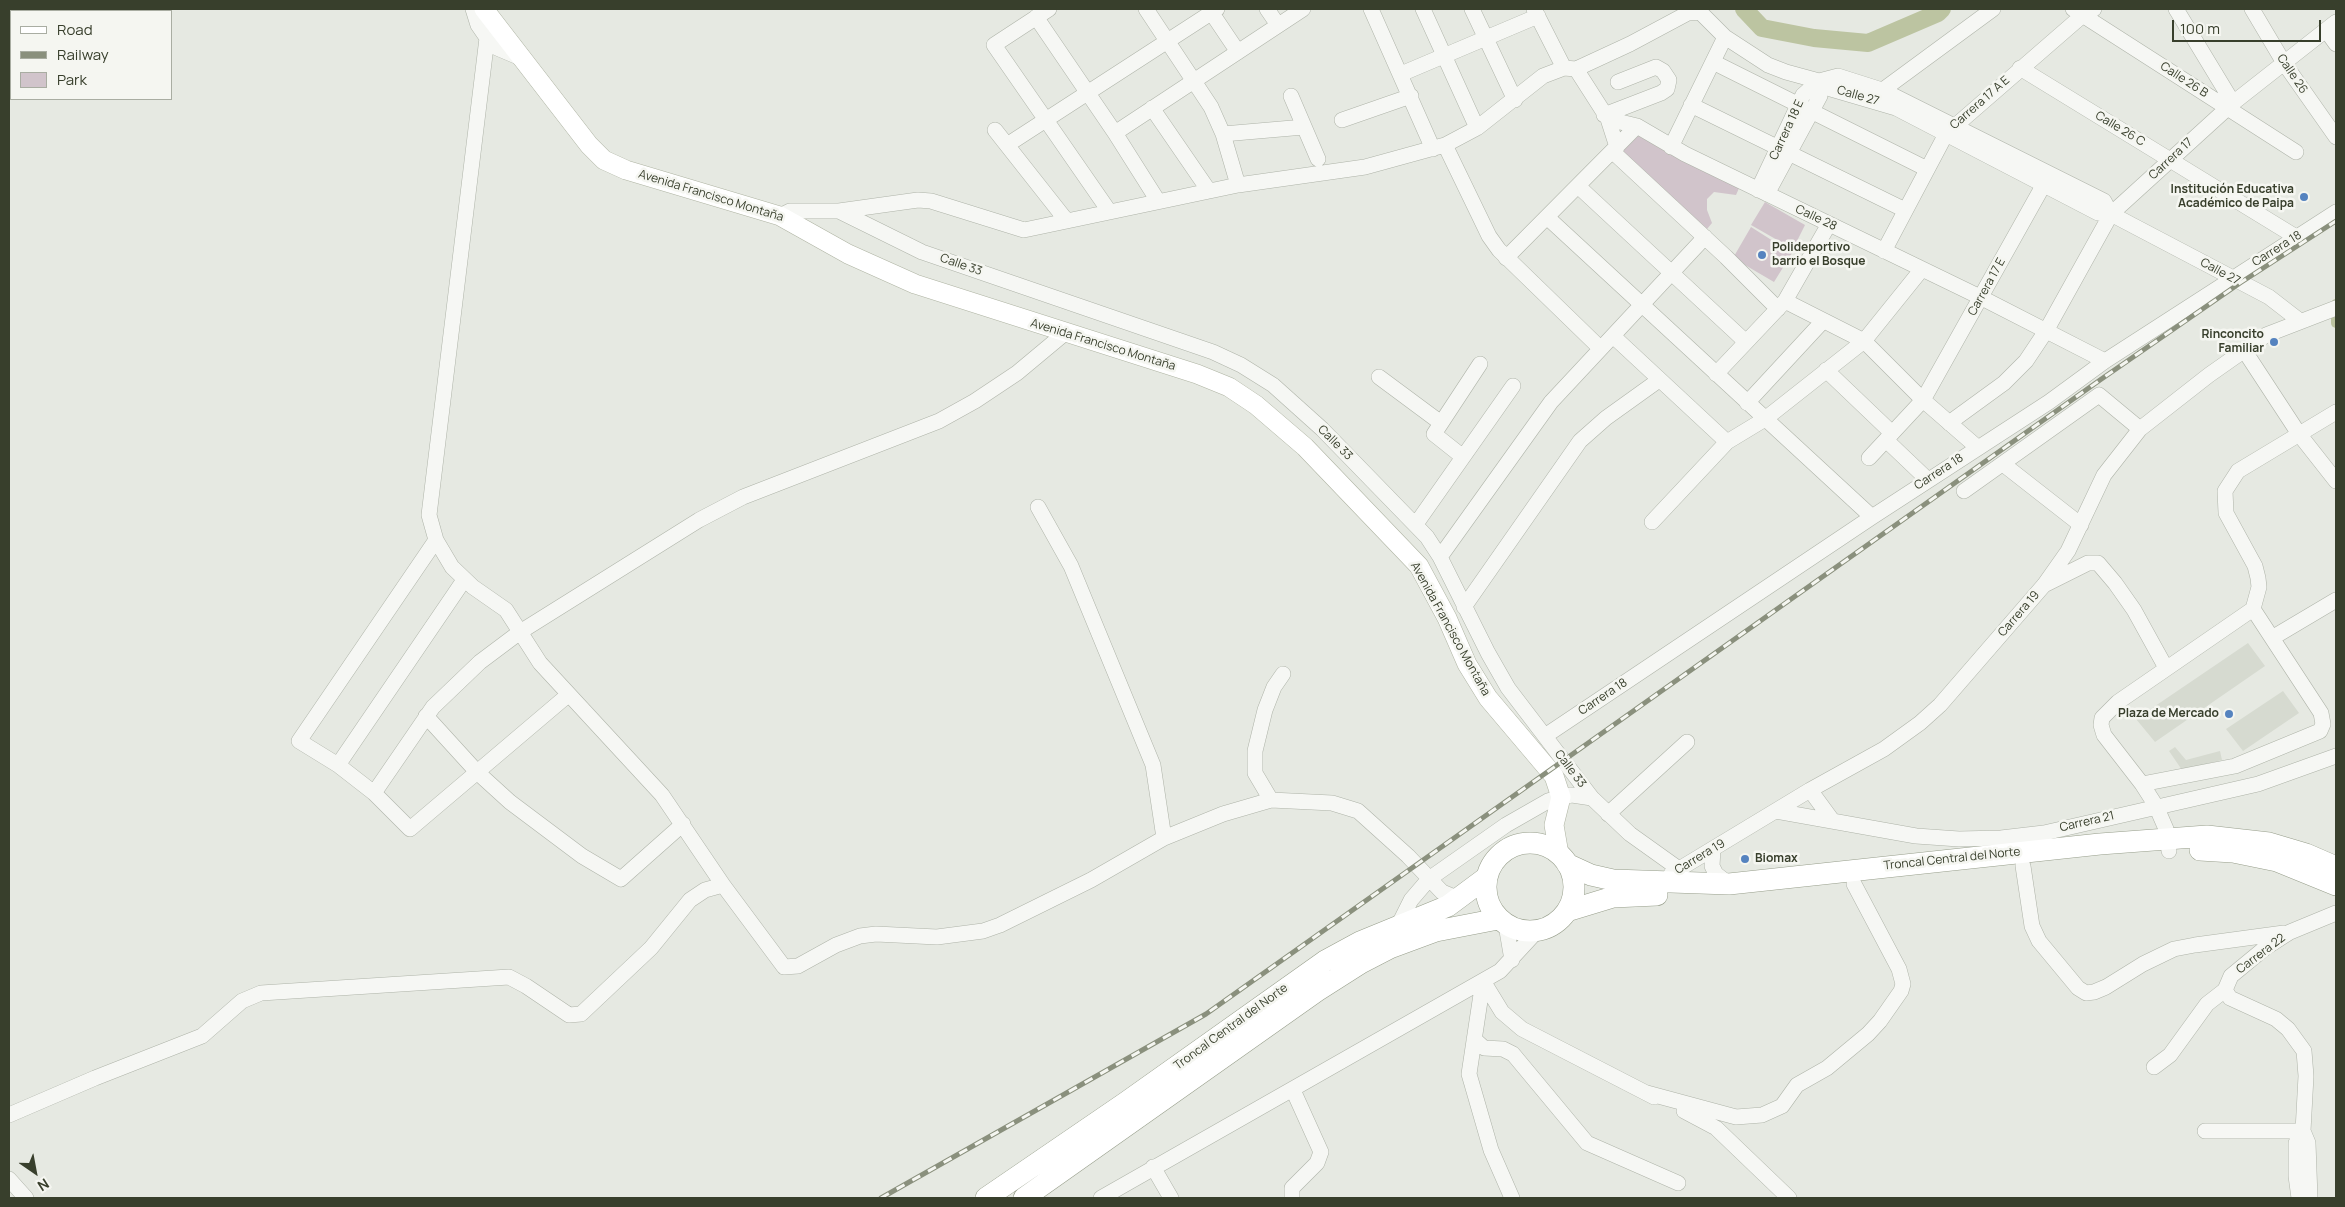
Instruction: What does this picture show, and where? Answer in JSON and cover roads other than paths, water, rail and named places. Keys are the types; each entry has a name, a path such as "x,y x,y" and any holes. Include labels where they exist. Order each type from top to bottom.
{"highway":[{"name":"Troncal Central del Norte","path":"1567,911 1613,897 1715,896 1854,884 2023,866 2168,844 2207,836 2255,840 2306,854 2336,867"},
{"path":"1534,844 1543,845 1563,859 1572,877 1574,891 1567,911 1554,924 1537,931 1521,931 1502,922 1487,899 1487,877 1494,861 1508,849 1534,844"},
{"name":"Troncal Central del Norte","path":"1563,859 1601,877 1657,883 1729,884 2168,844 2264,858 2307,872 2336,885"},
{"name":"Troncal Central del Norte","path":"986,1198 1140,1093 1307,972 1345,949 1432,913 1459,899 1487,877"},
{"name":"Troncal Central del Norte","path":"1024,1198 1317,991 1361,963 1390,948 1436,931 1502,922"}],"main road":[{"name":"Avenida Francisco Montaña","path":"484,9 604,160 626,170 780,216 848,254 915,284 1197,374 1229,387 1256,405 1305,446 1418,566 1447,618 1467,664 1488,698 1512,729 1550,769 1561,797"},
{"path":"1561,797 1554,825 1563,859"}],"street":[{"path":"473,9 478,25 487,38 503,51 523,59"},
{"path":"1049,9 994,45 1109,211"},
{"path":"1146,9 1195,80 1211,107 1223,134 1238,185"},
{"path":"1267,9 1278,25"},
{"path":"1115,133 1303,9"},
{"path":"1371,9 1411,96 1489,236 1506,258 1600,348"},
{"path":"1423,9 1477,128"},
{"path":"1472,9 1515,100"},
{"path":"1877,95 1993,9"},
{"path":"2176,9 2230,105"},
{"name":"Calle 26","path":"2252,9 2284,63 2336,137"},
{"path":"1008,145 1213,10 1238,52"},
{"name":"Calle 26 B","path":"2083,11 2230,105 2296,152"},
{"name":"Carrera 17 A E","path":"1884,251 1927,169 1950,130 2083,11"},
{"path":"1402,74 1486,39 1536,12 1570,69 1606,117 1615,150 1705,238 1782,305 1823,321 1864,341 1922,400 1977,447"},
{"name":"Calle 27","path":"780,216 790,211 839,211 918,200 932,202 1024,230 1238,185 1366,167 1439,147 1477,128 1515,100 1543,76 1570,69 1630,44 1688,12 1700,12 1725,37 1768,65 1786,72 1819,80 1838,76 1877,95 1896,108 1950,130 2047,180 2104,201 2111,214 2269,297 2300,321"},
{"path":"1036,17 1115,133 1158,201"},
{"path":"2331,26 2336,44"},
{"name":"Carrera 17","path":"1950,424 2004,383 2020,368 2046,331 2111,214 2230,105 2331,26"},
{"path":"1671,147 1725,37"},
{"path":"487,38 429,515 436,540 452,567 464,580 506,610 540,663 662,795 723,885 784,967 792,968 836,945 860,936 876,934 937,937 983,931 1000,925 1091,880 1164,838 1223,814 1270,800 1332,803 1358,812 1412,860 1442,892 1459,899"},
{"path":"1713,62 1927,169"},
{"path":"1606,117 1661,93 1667,89 1669,80 1663,71 1656,67 1618,82"},
{"name":"Calle 26 C","path":"2020,68 2296,237"},
{"name":"Carrera 18 E","path":"1763,192 1805,109 1820,96 1819,80"},
{"path":"1291,96 1318,159"},
{"path":"1342,120 1411,96"},
{"path":"1691,105 1906,210"},
{"path":"1152,108 1209,191"},
{"name":"Calle 28","path":"1606,117 1637,126 1671,147 1982,298 2105,361"},
{"path":"1223,134 1304,126"},
{"path":"1506,258 1579,187 1637,126"},
{"path":"995,130 1066,220"},
{"name":"Carrera 17 E","path":"1870,458 1922,400 1982,298 2047,180"},
{"path":"1579,187 1746,342"},
{"name":"Calle 33","path":"839,211 922,252 1213,352 1241,365 1273,385 1322,429 1416,524 1440,556 1464,606 1508,688 1592,798 1654,853 1679,869"},
{"name":"Carrera 18","path":"1545,736 1977,447 2049,402 2105,361 2336,212"},
{"path":"1548,218 1872,517"},
{"path":"1716,374 1782,305 1829,224"},
{"path":"1440,556 1551,402 1705,238"},
{"path":"1652,522 1727,442 1765,418 1864,341 1922,269"},
{"name":"Carrera 19","path":"1657,883 1810,790 1884,749 1920,723 1940,705 2044,586 2068,551 2104,476 2140,428 2266,335 2336,308"},
{"path":"1747,403 1823,321"},
{"path":"374,793 426,716 480,662 520,632 699,520 743,497 939,420 975,401 1017,373 1065,333"},
{"path":"1613,336 1727,442"},
{"path":"2244,350 2299,434 2336,481"},
{"path":"1463,457 1434,434 1480,364"},
{"path":"1826,370 1928,480"},
{"path":"1379,377 1441,423"},
{"path":"1464,606 1580,442 1606,418 1660,380"},
{"path":"1416,524 1513,386"},
{"path":"1964,491 2099,395 2140,428"},
{"path":"2168,844 2156,806 2142,784 2104,735 2101,725 2102,718 2113,707 2166,668 2253,609 2259,587 2258,578 2255,566 2226,513 2225,491 2238,471 2336,412"},
{"path":"2003,464 2081,525"},
{"path":"1038,507 1071,566 1153,764 1164,838"},
{"path":"436,540 299,741 338,765 374,793 410,828 568,695"},
{"path":"2044,586 2088,563 2098,563 2134,610 2166,668"},
{"path":"338,765 464,580"},
{"path":"2272,638 2336,600"},
{"path":"2142,784 2235,766 2320,731 2323,724 2321,713 2253,609"},
{"path":"1270,800 1255,773 1255,751 1265,710 1274,686 1282,674"},
{"path":"426,716 477,772 545,830 621,878 682,824"},
{"path":"1608,814 1687,742"},
{"name":"Carrera 21","path":"1776,811 1916,836 1959,839 2001,838 2044,833 2258,784 2336,756"},
{"path":"1810,790 1832,820"},
{"path":"1398,926 1411,900 1429,879 1514,820 1548,801 1561,797 1572,795 1592,798"},
{"path":"1713,849 1712,866 1716,874 1729,884"},
{"path":"2023,866 2032,926 2039,941 2078,988 2086,993 2106,987 2143,964 2174,949 2195,944 2290,932"},
{"path":"1647,1093 1736,1117 1762,1115 1782,1106 1797,1085 1827,1068 1839,1056 1868,1034 1890,1006 1903,984 1899,969 1854,884"},
{"path":"9,1115 95,1078 202,1036 210,1032 242,1000 261,993 509,977 570,1015 576,1016 590,1008 651,948 690,900 705,890 723,885"},
{"name":"Carrera 22","path":"2154,1067 2170,1055 2206,1004 2225,990 2231,976 2265,948 2290,932 2336,913"},
{"path":"1502,922 1512,960"},
{"path":"1101,1198 1483,981 1512,960 1537,931"},
{"path":"1483,981 1502,1012 1522,1029 1716,1128 1789,1198"},
{"path":"1483,981 1468,1074 1491,1150 1512,1198"},
{"path":"2225,990 2230,998 2276,1019 2288,1029 2304,1050 2306,1076 2303,1131 2308,1143 2310,1198"},
{"path":"1474,1040 1488,1050 1503,1049 1513,1054 1587,1142 1678,1183"},
{"path":"1292,1198 1292,1188 1317,1163 1321,1152 1293,1090"},
{"path":"2205,1131 2303,1131"},
{"path":"2299,1198 2296,1176 2296,1143 2303,1131"},
{"path":"1153,1167 1171,1198"},
{"path":"9,1179 26,1198"}],"waterway":[{"path":"1744,9 1762,28 1814,38 1868,43 1938,13 1942,9"},
{"path":"2336,304 2336,323"}],"railway":[{"path":"881,1198 1206,1014 2100,380 2240,283 2336,221"}],"place":[{"name":"Institución Educativa Académico de Paipa","path":"2304,197"},
{"name":"Polideportivo barrio el Bosque","path":"1762,255"},
{"name":"Rinconcito Familiar","path":"2274,342"},
{"name":"Plaza de Mercado","path":"2229,714"},
{"name":"Biomax","path":"1745,859"}]}
